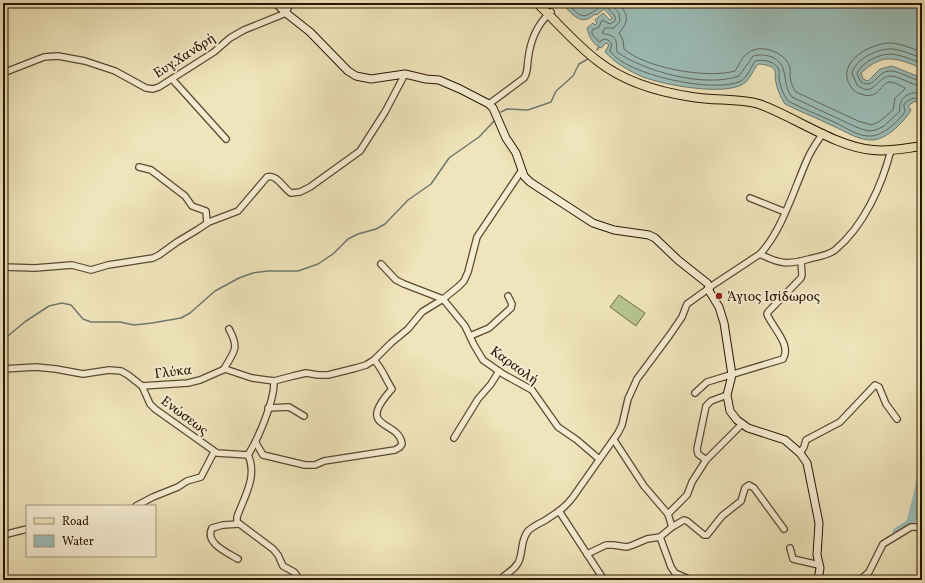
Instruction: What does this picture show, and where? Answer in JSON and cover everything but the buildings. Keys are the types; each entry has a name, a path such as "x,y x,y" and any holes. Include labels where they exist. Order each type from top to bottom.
{"main road":[{"path":"537,3 596,56 629,76 653,85 682,92 760,100 847,140 856,146"},
{"path":"542,3 549,13 599,62 633,82 687,96 711,100 760,104 845,144 874,150 891,150 922,146"}],"street":[{"path":"276,3 310,32 348,71 359,78 371,79 405,74 442,81 489,104 494,110 506,138 516,153 524,176 530,182 594,223 614,230 655,238 676,258 705,280 720,310 732,376 727,395 730,410 742,424 757,431 782,437 800,453 808,466 818,518 818,580"},
{"path":"286,13 290,3"},
{"name":"Ευγ.Χανδρή","path":"3,73 44,57 58,56 86,61 115,71 150,89 159,87 172,79 214,52 230,38 244,30 286,13"},
{"path":"489,104 524,78 527,72 533,38 543,19 549,13"},
{"path":"3,267 35,268 72,265 91,270 108,265 153,258 206,223 238,211 267,177 273,177 291,193 297,193 310,187 360,152 385,112 405,74"},
{"path":"172,79 226,139"},
{"path":"499,580 510,571 521,558 523,540 529,530 559,511 570,501 614,440 622,425 628,400 636,379 682,317 687,304 760,254 770,242 785,212 808,157 823,133"},
{"path":"760,254 783,263 801,261 828,254 835,250 857,227 866,214 888,163 891,150"},
{"path":"139,167 152,170 185,196 194,207 206,211 206,223"},
{"path":"229,329 235,340 236,346 224,369 252,378 274,382 293,376 306,374 328,375 366,365 374,360 408,328 422,312 443,299 458,287 466,278 477,237 522,170"},
{"path":"750,198 785,212"},
{"path":"695,392 707,382 732,376 784,357 783,342 767,314 801,278 801,261"},
{"path":"381,264 396,280 443,299"},
{"path":"470,336 489,328 511,308 512,304 508,296"},
{"name":"Καραολή","path":"443,299 465,326 482,358 499,371 532,390 558,427 577,440 599,460"},
{"path":"256,444 263,455 305,465 315,465 324,461 398,449 402,444 400,437 382,424 377,417 380,405 392,389 374,360"},
{"name":"Ενώσεως","path":"3,369 36,366 83,374 118,371 128,374 142,386 150,404 214,452 219,454 248,455"},
{"name":"Γλύκα","path":"142,386 188,383 200,380 224,369"},
{"path":"454,438 478,400 499,371"},
{"path":"239,524 237,517 250,482 252,472 252,464 248,455 256,444 268,408 274,382"},
{"path":"800,453 806,440 840,422 874,385 879,387 886,404 897,419"},
{"path":"706,460 698,454 697,449 705,408 711,401 727,395"},
{"path":"268,408 289,408 304,416"},
{"path":"668,514 689,493 692,482 706,460 742,424"},
{"path":"614,440 644,486 668,514 672,527"},
{"path":"138,505 178,487 187,481 201,477 214,452"},
{"path":"587,554 606,545 627,547 647,539 660,537 682,521 687,521 704,535 707,535 722,516 741,501 745,488 749,485 754,488 784,529"},
{"path":"559,511 604,580"},
{"path":"238,559 212,542 210,534 212,528 216,526 239,524 273,549 284,566 294,572 300,580"},
{"path":"860,580 871,570 883,544 912,527 918,527 922,530"},
{"path":"3,535 26,529"},
{"path":"660,537 671,568 675,573 691,580"},
{"path":"790,548 793,559 819,564"}],"green space":[{"path":"619,295 645,313 636,326 610,307"}],"water":[{"path":"561,3 922,3 922,68 890,59 876,62 861,73 863,79 868,81 880,69 892,66 922,78 922,106 915,101 908,106 911,110 895,129 884,137 868,140 852,135 785,104 777,88 775,71 772,67 767,65 758,64 750,77 743,84 722,89 694,88 653,80 643,77 622,66 605,52 609,45 606,43 601,48 592,40 587,28 593,23 595,25 597,23 595,20 603,13 610,20 612,18 604,9 597,15 595,14 585,20 577,18"}],"waterway":[{"path":"501,112 507,109 528,110 551,102 556,91 573,76 579,64 588,59"},
{"path":"3,340 26,321 49,306 62,303 71,305 83,319 91,322 120,322 134,325 152,323 181,318 190,313 215,291 239,278 253,273 268,271 298,271 318,264 333,254 348,239 358,234 376,229 385,224 408,200 431,184 449,158 479,137 496,119"},
{"path":"897,532 911,522 920,486 922,466"}],"place":[{"name":"Άγιος Ισίδωρος","path":"719,296"}]}
